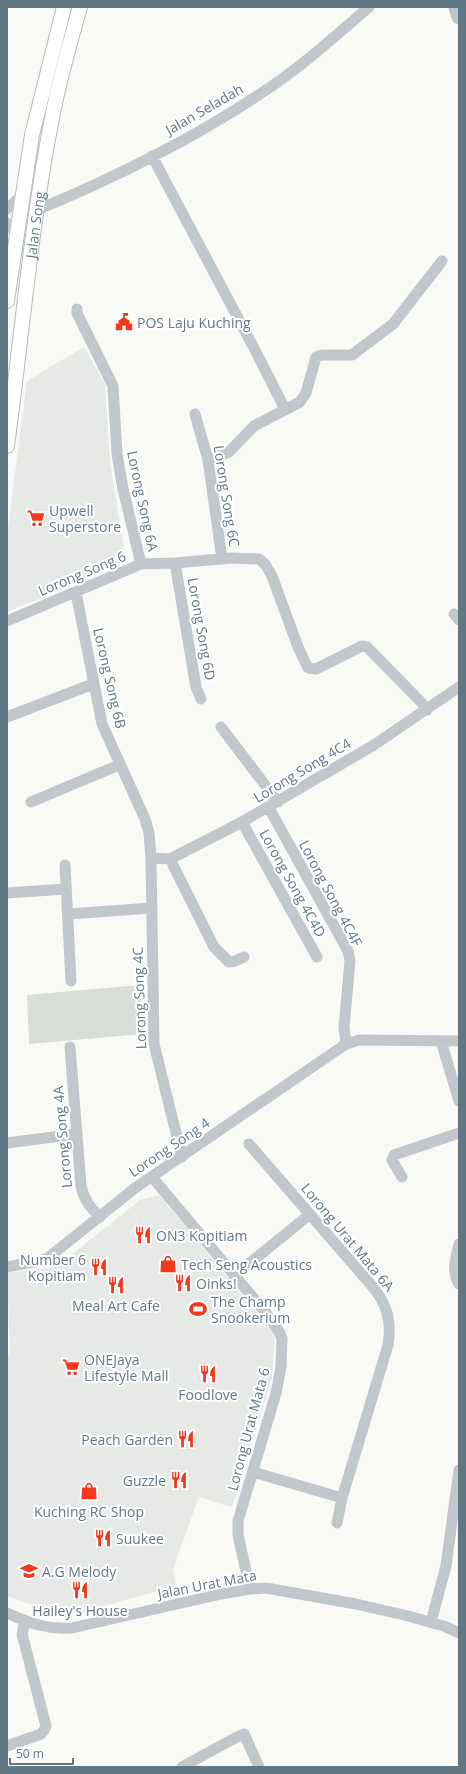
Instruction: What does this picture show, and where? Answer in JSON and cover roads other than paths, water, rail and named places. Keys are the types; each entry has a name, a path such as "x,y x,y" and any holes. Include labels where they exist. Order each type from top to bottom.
{"main road":[{"name":"Jalan Song","path":"7,301 34,129 64,7"},
{"name":"Jalan Song","path":"7,446 37,210 53,113 65,59 80,7"}],"street":[{"name":"Jalan Seladah","path":"37,210 99,183 152,156 215,122 261,94 311,56 369,7"},
{"path":"152,156 256,350 285,409"},
{"path":"7,209 23,194"},
{"path":"7,223 17,234"},
{"path":"208,460 229,452 254,426 300,402 306,393 316,357 322,355 352,355 393,324 442,261"},
{"name":"Lorong Song 6A","path":"77,309 77,313 113,386 117,454 123,489 141,564"},
{"name":"Lorong Song 6C","path":"195,414 208,460 222,559"},
{"name":"Lorong Song 6","path":"7,621 76,593 141,564 175,563 243,557 259,559 265,564 277,587 298,647 308,668 316,669 362,646 366,648 421,702 427,710"},
{"name":"Lorong Song 6D","path":"175,563 196,687 201,699"},
{"name":"Lorong Song 6B","path":"76,593 102,724 119,765 145,819 149,833 151,858"},
{"path":"7,717 93,684"},
{"name":"Lorong Song 4C4","path":"170,860 273,805 374,745 459,687"},
{"name":"Lorong Song 4C4F","path":"221,727 273,805 348,951 350,961 344,1027 346,1044"},
{"path":"31,802 119,765"},
{"name":"Lorong Song 4C4D","path":"242,822 317,957"},
{"path":"151,858 170,860 214,948 229,962 244,957"},
{"name":"Lorong Song 4C","path":"151,858 154,1044 182,1156"},
{"path":"65,865 69,914 71,981"},
{"path":"7,893 66,889"},
{"path":"69,914 151,908"},
{"path":"346,1044 359,1040 459,1041"},
{"path":"442,1041 459,1101"},
{"name":"Lorong Song 4","path":"7,1267 44,1260 135,1188 346,1044"},
{"name":"Lorong Song 4A","path":"70,1047 76,1134 83,1197 86,1203 100,1217"},
{"path":"402,1177 393,1163 392,1160 394,1155 459,1133"},
{"path":"7,1143 76,1134"},
{"name":"Lorong Urat Mata 6A","path":"249,1144 380,1296 388,1314 390,1323 388,1345 342,1498 337,1523"},
{"name":"Lorong Urat Mata 6","path":"152,1177 273,1322 282,1339 279,1380 240,1515 238,1528 250,1589"},
{"path":"234,1276 309,1215"},
{"path":"459,1244 454,1269 455,1278 459,1284"},
{"path":"431,1622 446,1566 459,1470"},
{"path":"253,1472 342,1498"},
{"name":"Jalan Urat Mata","path":"7,1613 25,1621 50,1628 72,1628 168,1605 250,1589 271,1588 356,1604 431,1622 459,1633"},
{"path":"7,1746 40,1734 46,1726 22,1634 25,1621"},
{"path":"182,1767 244,1734 259,1767"}],"waterway":[{"path":"456,7 459,17"}],"place":[{"name":"POS Laju Kuching","path":"124,322"},
{"name":"Upwell Superstore","path":"36,518"},
{"name":"ON3 Kopitiam","path":"143,1235"},
{"name":"Tech Seng Acoustics","path":"168,1264"},
{"name":"Number 6 Kopitiam","path":"99,1267"},
{"name":"Oinks!","path":"183,1283"},
{"name":"Meal Art Cafe","path":"116,1285"},
{"name":"The Champ Snookerium","path":"198,1309"},
{"name":"ONEJaya Lifestyle Mall","path":"71,1367"},
{"name":"Foodlove","path":"208,1374"},
{"name":"Peach Garden","path":"186,1439"},
{"name":"Guzzle","path":"179,1480"},
{"name":"Kuching RC Shop","path":"89,1491"},
{"name":"Suukee","path":"103,1538"},
{"name":"A.G Melody","path":"29,1571"},
{"name":"Hailey's House","path":"80,1590"}]}
